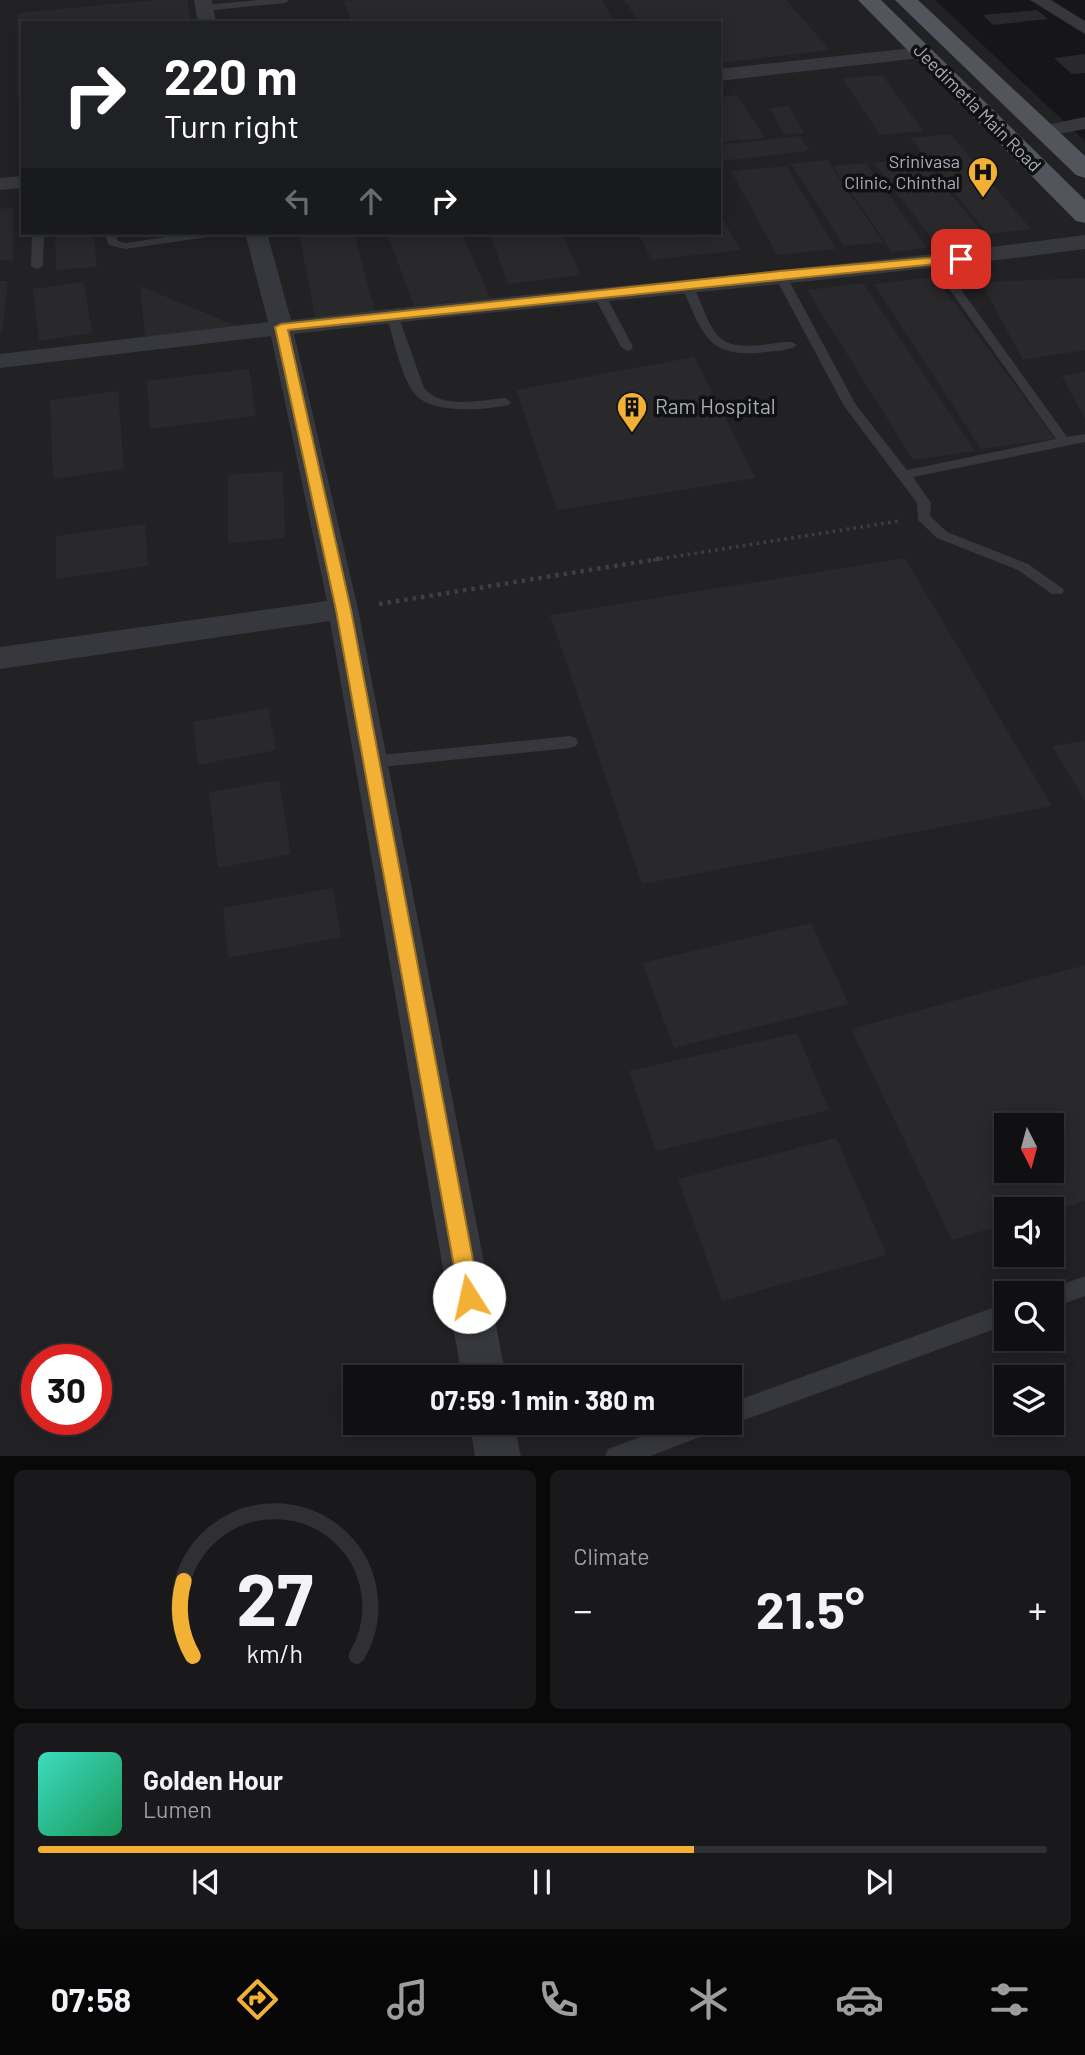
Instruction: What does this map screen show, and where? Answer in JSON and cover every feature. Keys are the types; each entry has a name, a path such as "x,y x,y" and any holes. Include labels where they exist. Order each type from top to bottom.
{"main road":[{"name":"Jeedimetla Main Road","path":"869,0 1085,215"},
{"name":"Jeedimetla Main Road","path":"906,0 1085,170"}],"street":[{"path":"1039,0 1085,29"},
{"path":"721,75 922,53"},
{"path":"1044,131 1085,123"},
{"path":"0,184 21,182"},
{"path":"257,235 281,327 343,610 482,1365"},
{"path":"0,361 281,327 780,275 936,262 1085,242"},
{"path":"0,658 343,610"},
{"path":"494,1435 498,1456"}],"lane":[{"path":"205,10 285,0"},
{"path":"37,266 38,235"},
{"path":"110,235 113,243 125,246 201,235"},
{"path":"936,262 1064,441"},
{"path":"780,275 850,406 924,503 922,517 942,535 1023,567 1057,591"},
{"path":"687,285 713,339 724,347 740,350 790,345"},
{"path":"599,294 627,347"},
{"path":"392,316 419,393 433,401 453,405 505,402"},
{"path":"904,475 1085,438"},
{"path":"371,762 570,742"},
{"path":"1064,1294 1085,1286"},
{"path":"742,1410 994,1318"},
{"path":"620,1456 675,1435"}],"path":[{"path":"343,610 922,517"}],"shaded area":[{"path":"0,0 935,0 1085,141 1085,1456 0,1456"}],"building":[{"path":"158,0 187,0 191,21 21,21 21,98 17,98 17,13"},
{"path":"602,0 615,21 350,21 344,1"},
{"path":"624,0 786,0 830,50 721,63 721,21 639,21"},
{"path":"1037,10 1048,19 993,25 983,15"},
{"path":"1085,54 1085,73 1072,74 1054,58"},
{"path":"882,75 923,131 880,135 842,78"},
{"path":"737,95 765,138 721,142 721,97"},
{"path":"789,106 804,133 784,134 770,108"},
{"path":"950,134 1031,229 988,234 910,138"},
{"path":"800,136 810,151 721,161 721,145"},
{"path":"921,158 987,238 937,245 874,163"},
{"path":"827,160 883,242 844,246 791,164"},
{"path":"866,163 927,248 892,252 833,166"},
{"path":"786,166 836,249 777,255 731,171"},
{"path":"13,207 13,260 0,261 0,209"},
{"path":"721,216 741,250 652,260 639,235 721,235"},
{"path":"55,235 94,235 97,267 56,270"},
{"path":"299,235 355,235 375,311 315,317"},
{"path":"388,235 463,235 490,298 414,306"},
{"path":"490,235 563,235 581,275 508,284"},
{"path":"935,277 1055,439 981,449 874,284"},
{"path":"1085,278 1085,350 1023,360 981,282"},
{"path":"0,281 8,281 2,331 0,331"},
{"path":"84,282 92,333 39,341 33,289"},
{"path":"863,283 975,451 913,460 807,290"},
{"path":"140,286 237,326 238,331 145,337"},
{"name":"Ram Hospital","path":"694,357 756,478 557,510 516,390"},
{"path":"249,369 256,416 150,429 147,381"},
{"path":"1085,371 1085,419 1062,376"},
{"path":"118,391 124,469 53,479 50,400"},
{"path":"283,471 285,538 228,543 228,475"},
{"path":"145,524 148,566 56,579 56,536"},
{"path":"905,558 1052,806 642,884 550,615"},
{"path":"268,708 276,750 198,765 193,722"},
{"path":"1085,741 1085,801 1052,746"},
{"path":"279,780 291,854 218,868 209,792"},
{"path":"333,888 341,937 228,958 223,908"},
{"path":"811,923 849,1004 674,1048 642,963"},
{"path":"1085,965 1085,1201 1064,1207 1064,1197 994,1197 994,1228 952,1240 851,1029"},
{"path":"797,1033 829,1110 656,1151 629,1071"},
{"path":"836,1138 887,1255 722,1301 678,1179"}],"place":[{"name":"Srinivasa Clinic, Chinthal","path":"983,199"},
{"name":"Ram Hospital","path":"632,434"}],"route":[{"path":"469,1297 343,610 281,327 961,259"}]}
